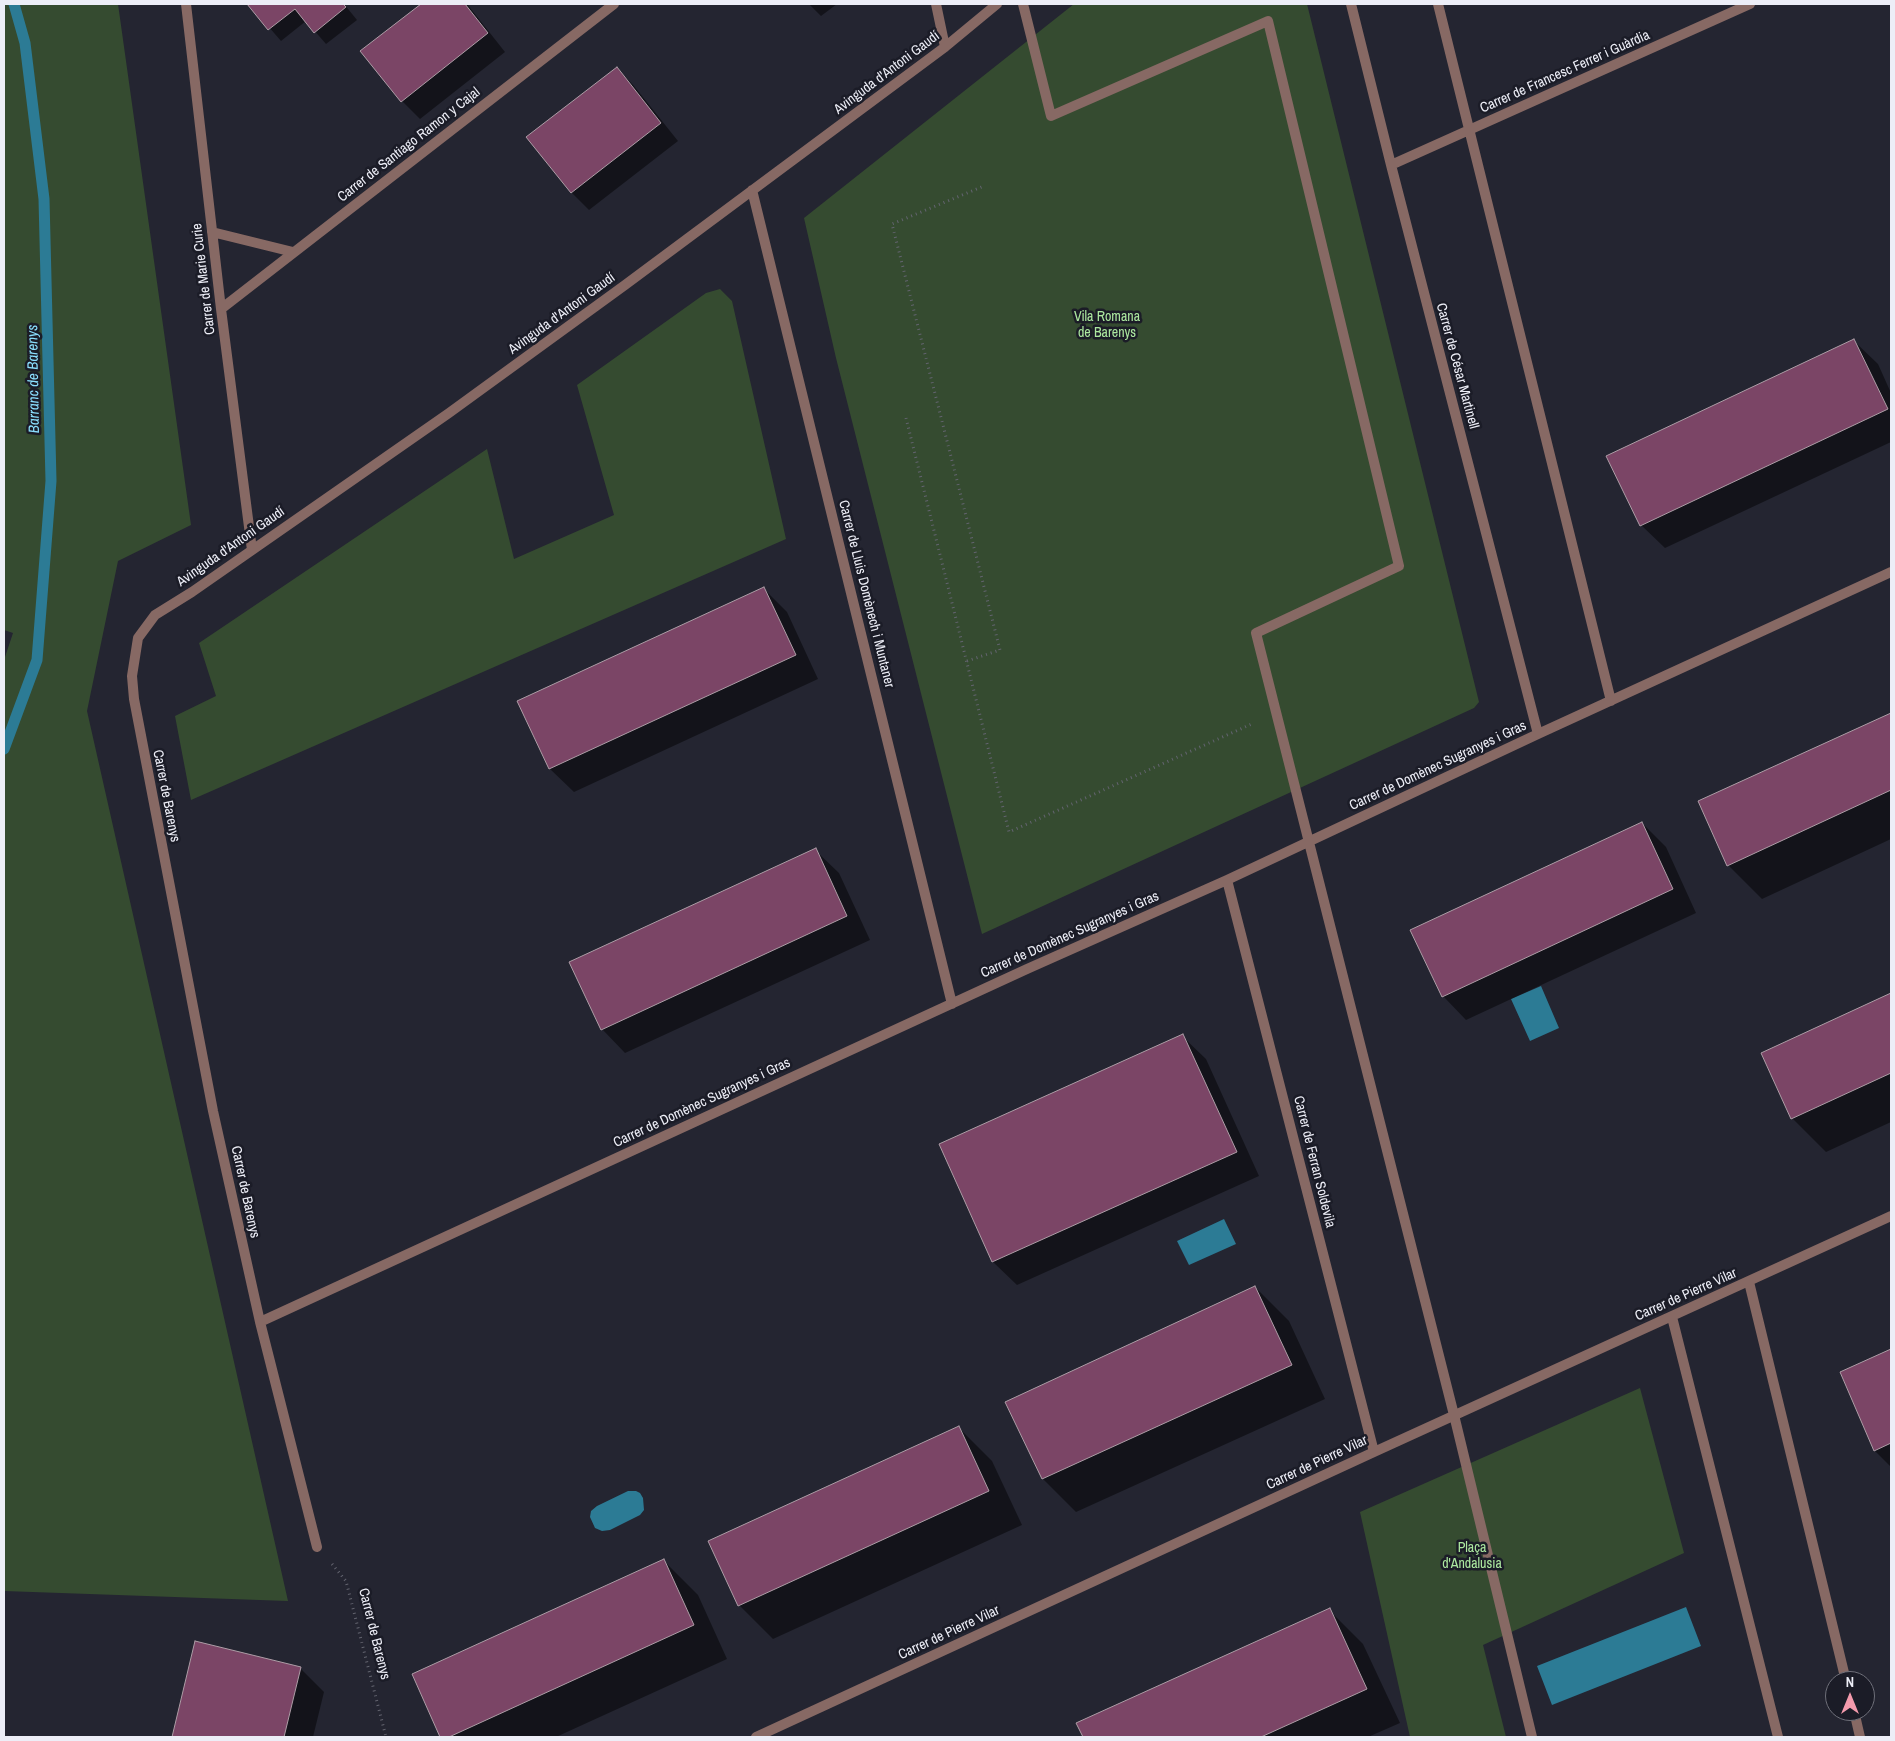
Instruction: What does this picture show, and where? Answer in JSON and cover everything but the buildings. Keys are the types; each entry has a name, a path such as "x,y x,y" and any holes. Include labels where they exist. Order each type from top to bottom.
{"street":[{"name":"Carrer de Marie Curie","path":"186,4 220,309 252,550"},
{"name":"Carrer de Santiago Ramon y Cajal","path":"220,309 614,4"},
{"path":"936,4 945,47"},
{"name":"Avinguda d'Antoni Gaudí","path":"138,638 154,615 192,592 449,413 625,285 945,47 997,4"},
{"path":"1023,4 1051,116 1268,21 1399,566 1256,632 1454,1415 1532,1737"},
{"name":"Carrer de César Martinell","path":"1352,4 1391,165 1538,734"},
{"path":"1438,4 1610,701"},
{"name":"Carrer de Francesc Ferrer i Guàrdia","path":"1391,165 1750,4"},
{"name":"Carrer de Lluis Domènech i Muntaner","path":"752,190 952,1004"},
{"path":"212,232 293,252"},
{"name":"Carrer de Domènec Sugranyes i Gras","path":"260,1322 952,1004 1227,880 1538,734 1891,572"},
{"name":"Carrer de Barenys","path":"138,638 132,676 134,700 213,1111 260,1322 317,1547"},
{"name":"Carrer de Ferran Soldevila","path":"1227,880 1374,1452"},
{"name":"Carrer de Pierre Vilar","path":"756,1737 1891,1216"},
{"path":"1749,1282 1844,1671"},
{"path":"1672,1317 1778,1737"},
{"path":"1856,1721 1860,1737"}],"path":[{"path":"967,661 1000,650 892,224 984,186"},
{"path":"906,418 1009,832 1277,713"},
{"name":"Carrer de Barenys","path":"317,1547 346,1581 386,1737"}],"green space":[{"path":"4,4 118,4 191,525 118,561 87,711 288,1601 4,1591 4,660 13,633 4,630"},
{"name":"Vila Romana de Barenys","path":"1074,4 1307,4 1479,702 1474,708 982,934 836,358 804,218"},
{"path":"720,289 732,301 786,539 191,800 175,716 216,696 199,643 487,449 514,559 614,515 577,385 706,293"},
{"name":"Plaça d'Andalusia","path":"1640,1388 1684,1553 1483,1645 1506,1737 1410,1737 1360,1512"}],"water":[{"path":"1541,986 1559,1028 1530,1041 1511,999"},
{"path":"1224,1219 1236,1244 1189,1265 1177,1241"},
{"path":"628,1491 636,1491 643,1498 644,1510 640,1515 610,1530 602,1531 595,1528 590,1517 591,1511 597,1506"},
{"path":"1686,1607 1701,1646 1552,1705 1537,1666"}],"waterway":[{"name":"Barranc de Barenys","path":"4,749 37,660 51,481 44,199 25,43 14,4"}]}
